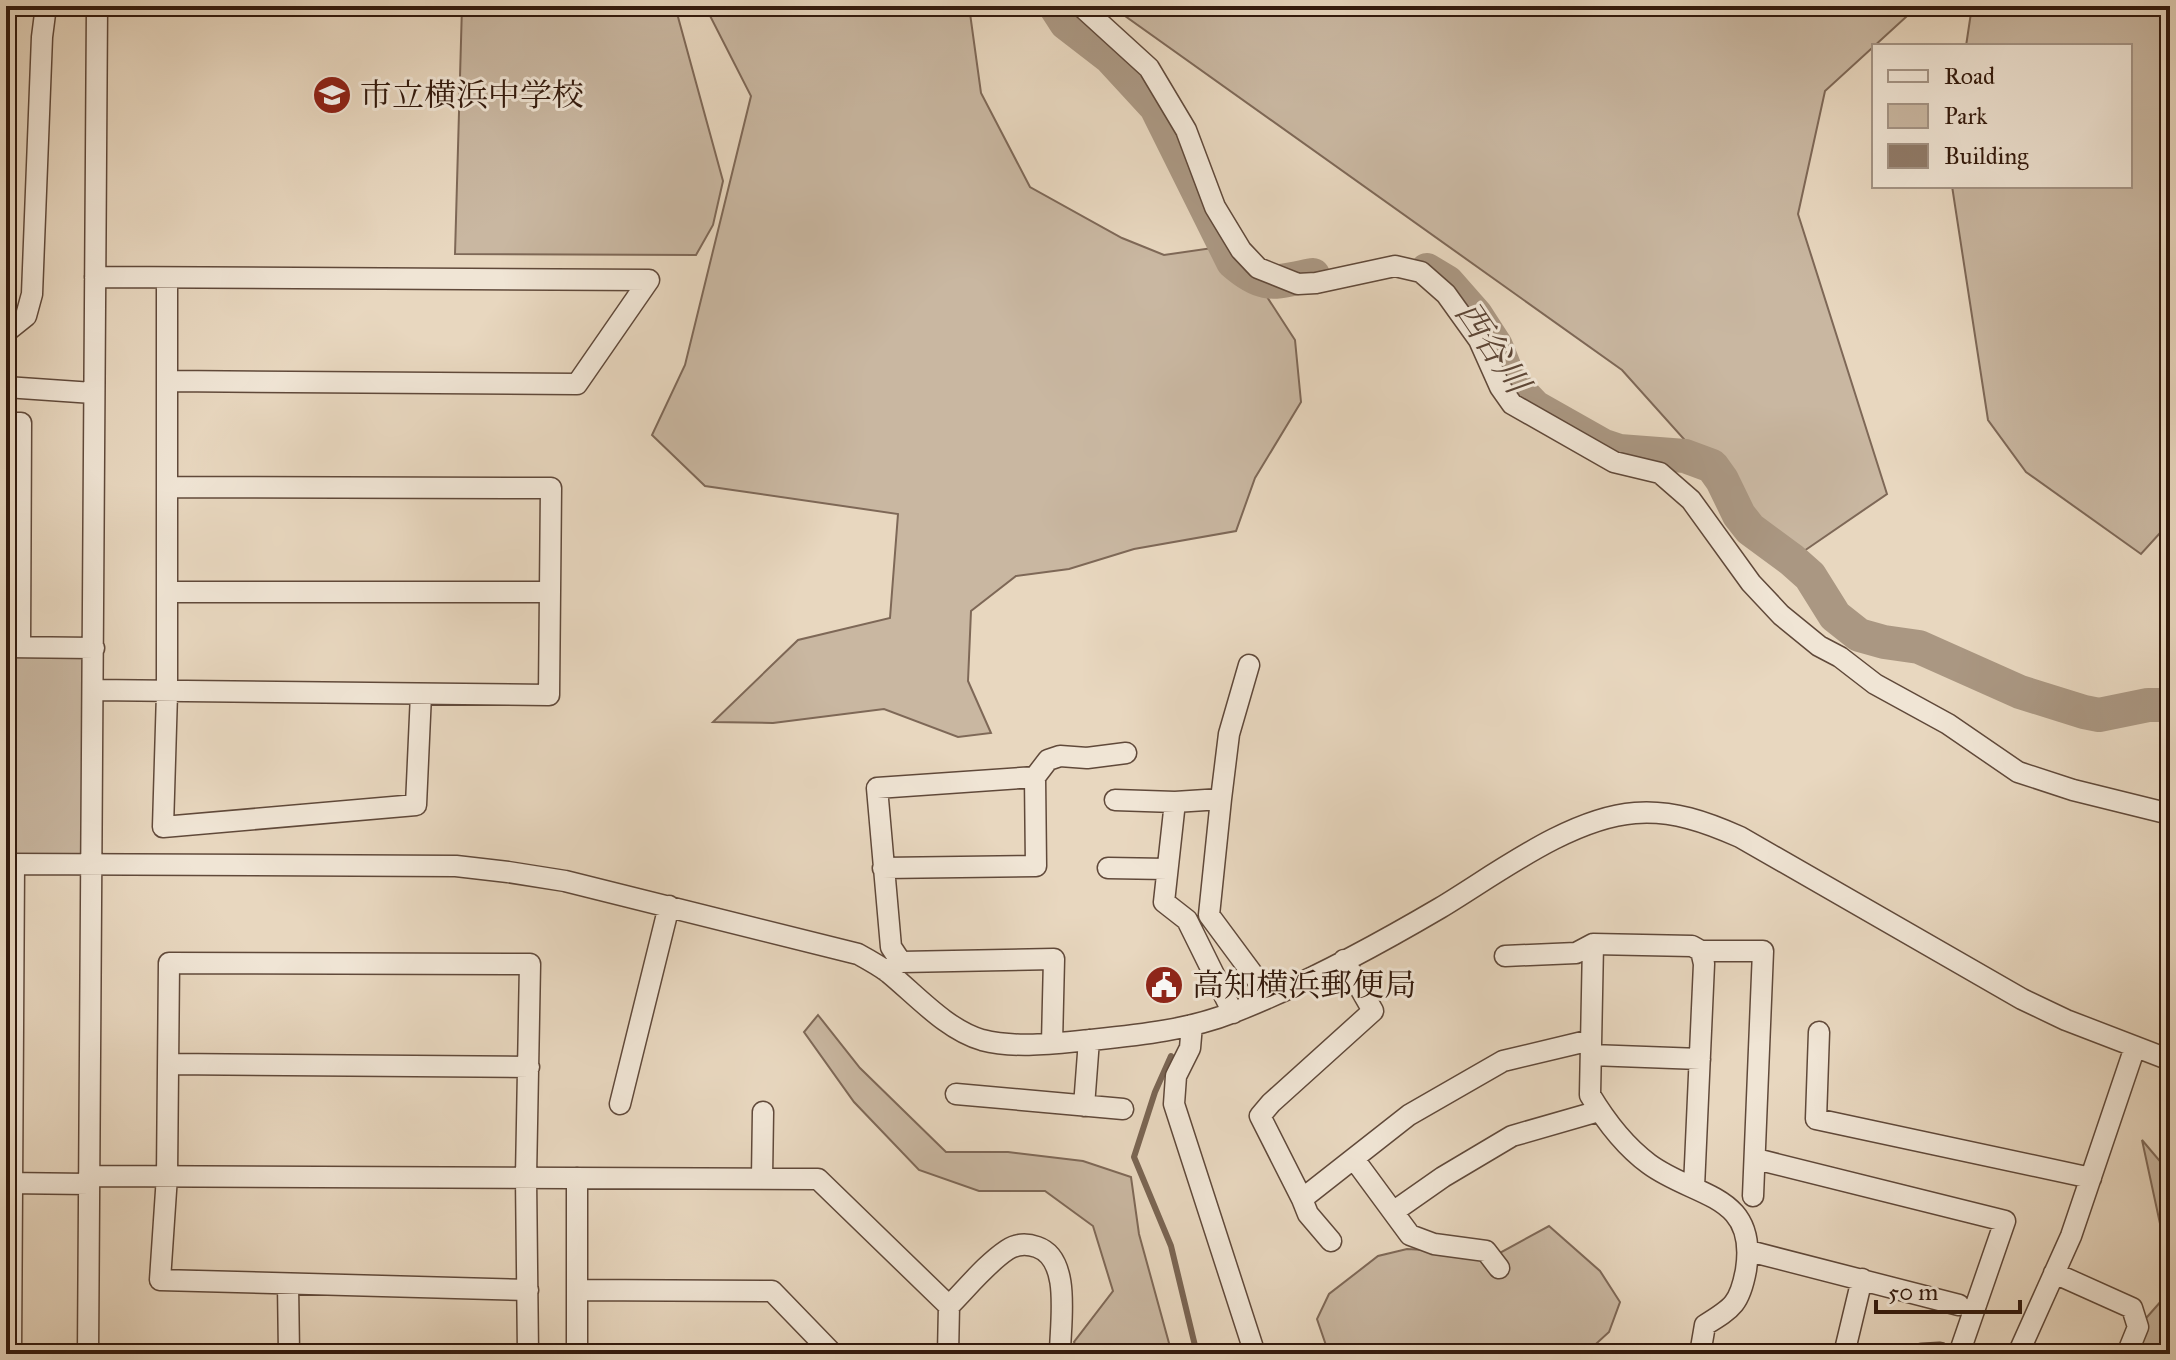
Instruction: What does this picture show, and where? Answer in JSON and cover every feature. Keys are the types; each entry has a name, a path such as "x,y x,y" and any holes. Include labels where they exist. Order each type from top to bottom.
{"street":[{"path":"6,332 26,316 32,294 42,37 46,6"},
{"path":"88,1354 97,6"},
{"path":"1081,6 1149,68 1186,130 1215,207 1241,250 1258,268 1298,284 1395,266 1421,272 1446,294 1479,340 1500,387 1512,404 1614,462 1660,473 1691,500 1751,583 1781,615 1819,646 1840,657 1875,684 1948,724 2018,772 2073,790 2170,814"},
{"path":"95,277 649,280 577,384 168,381"},
{"path":"167,279 167,693 163,827 416,805 421,694"},
{"path":"6,387 93,393"},
{"path":"6,423 21,423 13,536 13,647 94,648"},
{"path":"93,690 549,695 551,488 167,487"},
{"path":"167,592 550,592"},
{"path":"1249,665 1229,734 1209,915 1269,996"},
{"path":"883,868 1036,866 1035,777 1048,760 1060,756 1087,758 1126,753"},
{"path":"1035,777 877,788 893,966 944,1019 980,1039 1007,1044 1052,1043 1141,1035 1233,1013 1344,960 1436,910 1552,840 1600,821 1634,813 1674,814 1709,823 1740,837 2022,999 2170,1060"},
{"path":"1115,800 1175,802 1221,799"},
{"path":"1175,802 1164,902 1187,920 1233,1013"},
{"path":"11,1354 8,1286 10,864 456,866 565,881 835,946 893,966 1054,959 1052,1043"},
{"path":"1108,868 1167,869"},
{"path":"620,1104 669,906"},
{"path":"1593,944 1590,1095 1599,1111 1627,1144 1651,1166 1720,1200 1735,1213 1746,1233 1749,1251 1739,1298 1731,1310 1705,1325 1700,1354"},
{"path":"1505,956 1576,953 1593,944 1692,946 1701,951 1763,951 1753,1196"},
{"path":"1694,1187 1704,964 1701,951"},
{"path":"1331,1241 1308,1214 1260,1116 1373,1011 1344,960"},
{"path":"528,1290 160,1280 167,1176 169,963 530,964 526,1177 528,1290 528,1354"},
{"path":"1192,1025 1190,1048 1176,1076 1174,1104 1255,1354"},
{"path":"1819,1032 1816,1119 2091,1178"},
{"path":"1084,1106 1089,1040"},
{"path":"2018,1354 2071,1236 2135,1047"},
{"path":"1302,1199 1409,1115 1503,1061 1591,1048 1700,1059"},
{"path":"169,1064 529,1067"},
{"path":"956,1094 1123,1109"},
{"path":"1393,1212 1443,1177 1512,1136 1599,1111"},
{"path":"762,1178 763,1112"},
{"path":"1354,1159 1410,1235 1434,1244 1486,1251 1499,1268"},
{"path":"1756,1159 2005,1221 1959,1354"},
{"path":"8,1183 167,1176 818,1179 949,1306"},
{"path":"577,1178 577,1354"},
{"path":"948,1354 949,1306 1009,1249 1023,1244 1044,1250 1057,1264 1060,1274 1060,1354"},
{"path":"1749,1251 1959,1305"},
{"path":"2054,1273 2132,1308 2138,1327 2127,1354"},
{"path":"1844,1354 1862,1279"},
{"path":"288,1284 289,1354"},
{"path":"577,1290 772,1291 833,1354"},
{"path":"1922,1354 1940,1353"}],"green space":[{"path":"462,6 675,6 723,181 713,225 696,255 455,254"},
{"path":"705,6 969,6 981,93 1030,187 1122,238 1164,255 1226,246 1258,283 1295,340 1301,402 1255,478 1236,531 1134,549 1069,569 1016,576 971,611 968,681 991,733 958,737 884,709 773,723 713,722 798,640 890,618 898,514 705,486 652,435 685,365 751,96"},
{"path":"1111,6 1918,6 1876,44 1872,44 1872,48 1825,91 1798,214 1887,494 1804,551 1778,544 1622,370"},
{"path":"1972,6 2170,6 2170,522 2141,554 2026,472 1988,420 1952,188 2132,188 2132,44 1966,44"},
{"path":"88,652 84,855 6,854 6,653"},
{"path":"818,1015 860,1068 946,1152 1008,1152 1083,1161 1131,1177 1139,1234 1172,1354 1079,1354 1074,1342 1113,1291 1093,1226 1045,1191 979,1191 919,1170 854,1102 804,1032"},
{"path":"2142,1140 2170,1173 2170,1270"},
{"path":"1549,1226 1600,1271 1620,1302 1609,1332 1585,1354 1329,1354 1317,1319 1329,1294 1378,1256 1407,1249 1498,1254"},
{"path":"2170,1291 2170,1354 2138,1354 2140,1325"}],"building":[{"path":"153,6 369,6 368,14 153,11"}],"waterway":[{"name":"西谷川","path":"1055,6 1066,23 1110,57 1156,107 1233,262 1254,277 1270,282 1313,275"},
{"name":"西谷川","path":"1427,270 1447,282 1476,315 1496,346 1510,381 1535,407 1604,446 1619,451 1685,456 1712,466 1750,529 1810,576 1835,616 1859,635 1919,647 2020,692 2084,712 2099,715 2148,705 2170,705"},
{"path":"1171,1056 1155,1092 1134,1157 1171,1246 1197,1354"}],"place":[{"name":"市立横浜中学校","path":"332,95"},
{"name":"高知横浜郵便局","path":"1164,985"}]}
